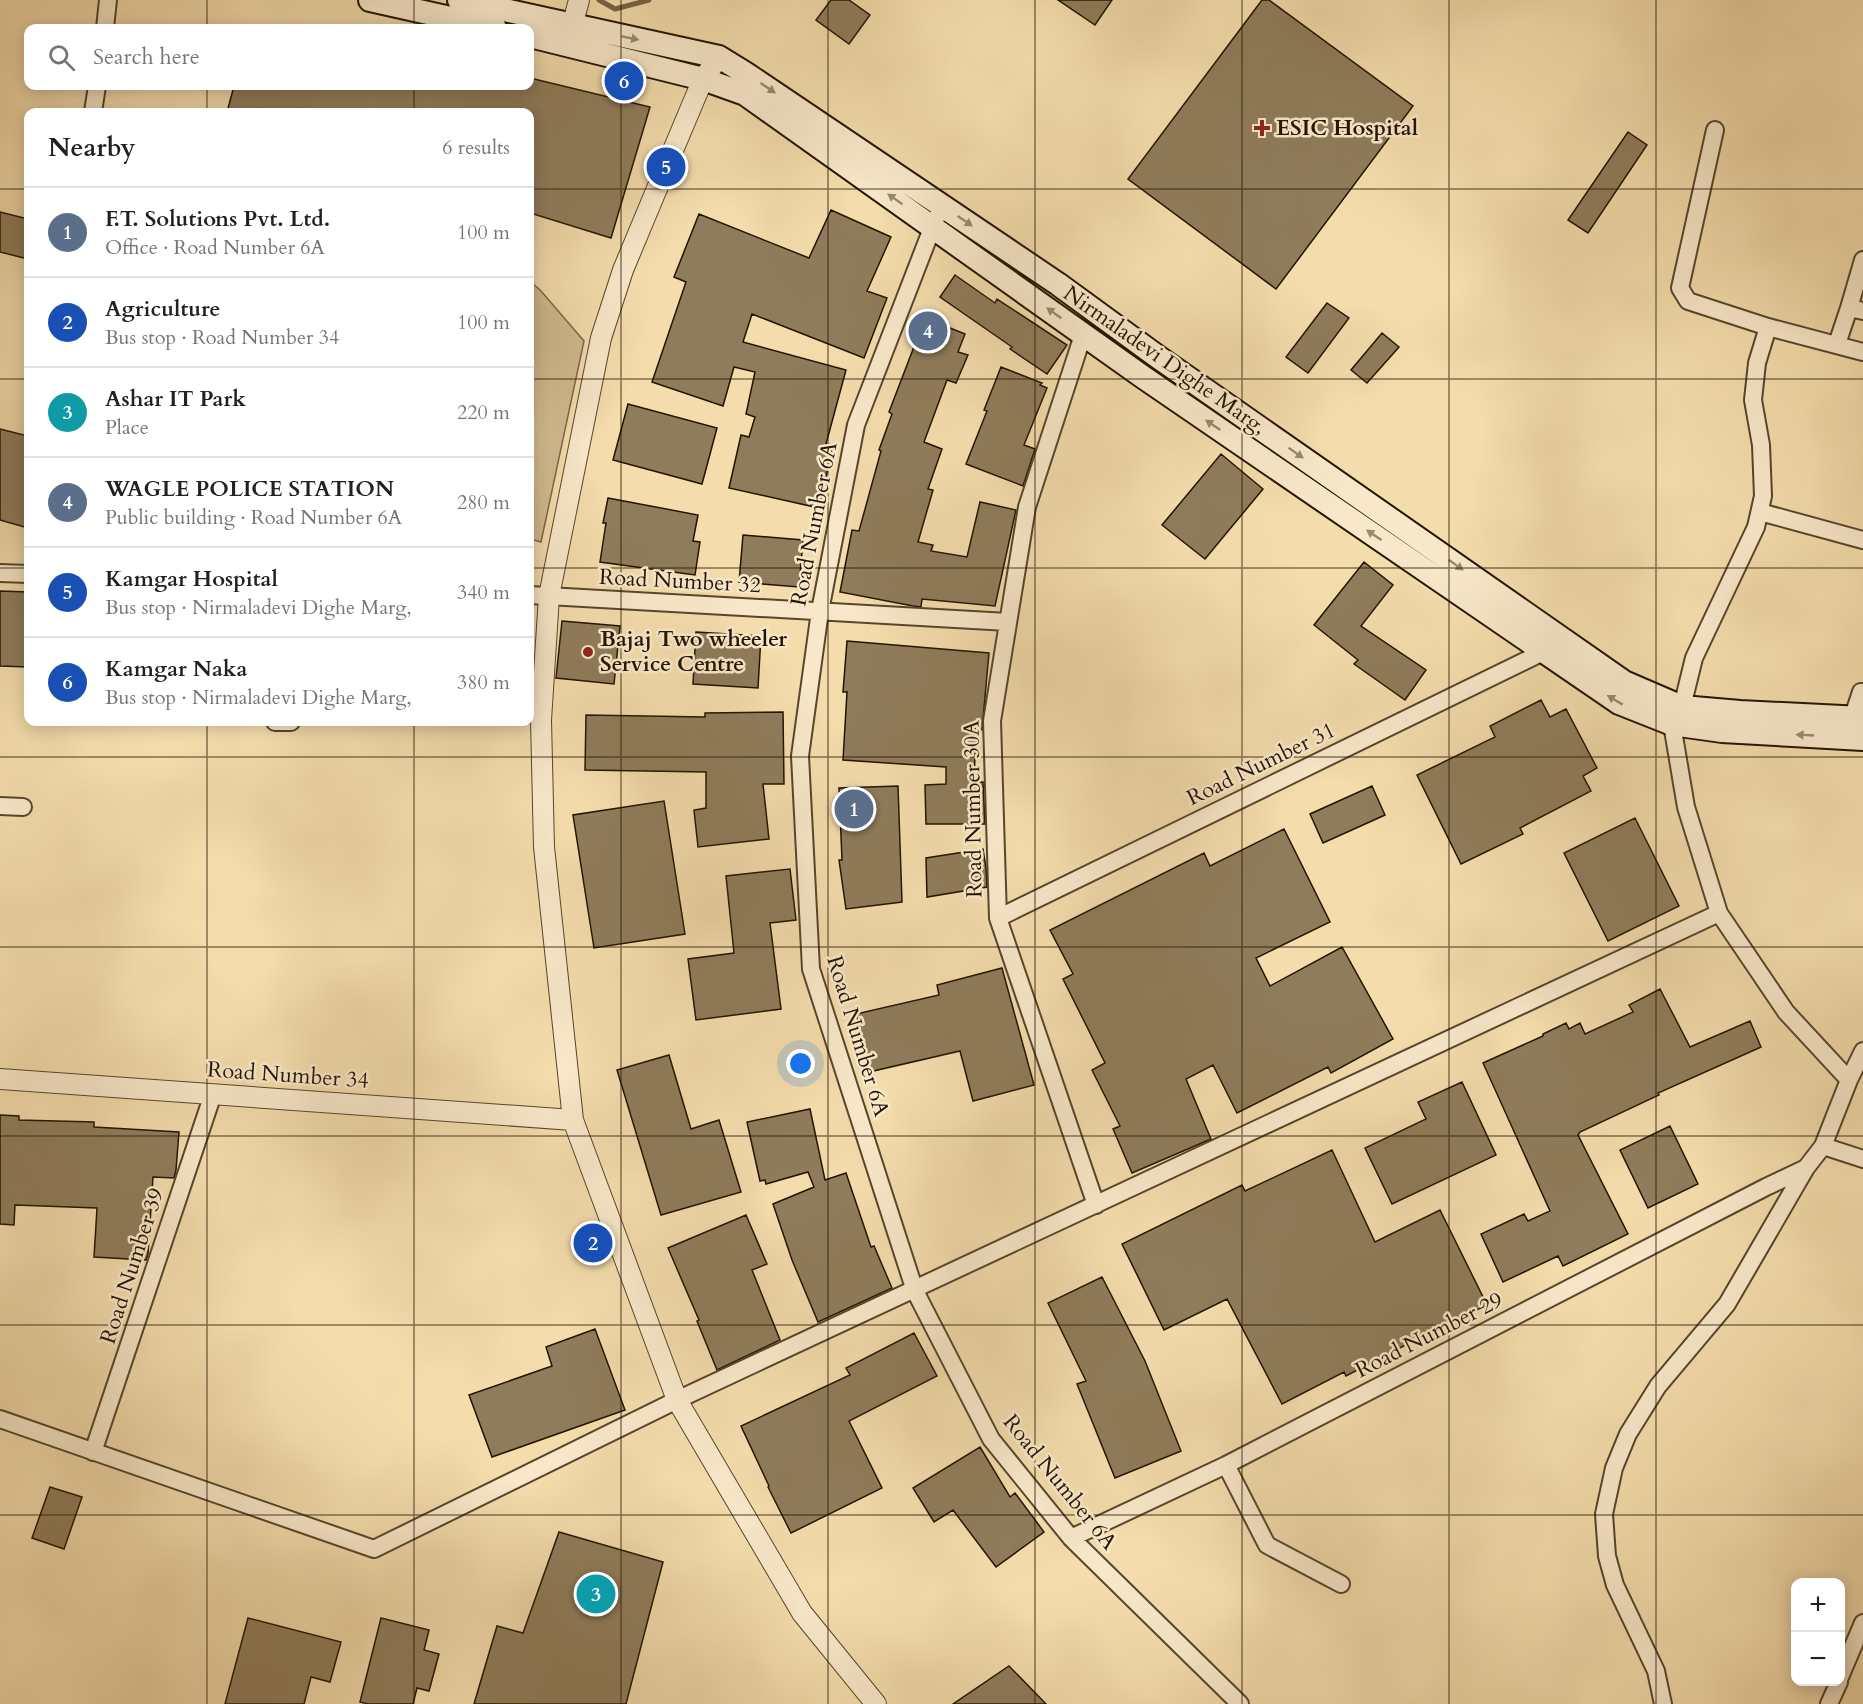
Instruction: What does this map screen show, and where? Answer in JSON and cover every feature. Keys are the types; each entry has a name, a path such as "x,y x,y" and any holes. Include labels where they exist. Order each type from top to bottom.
{"main road":[{"path":"370,0 477,24"},
{"name":"Nirmaladevi Dighe Marg,","path":"459,0 533,24"},
{"name":"Nirmaladevi Dighe Marg,","path":"534,24 746,94 937,215 1058,284 1167,363 1624,682 1677,715 1740,712 1858,717"},
{"name":"Nirmaladevi Dighe Marg,","path":"534,36 570,36 718,57 746,73 937,215 1083,335 1619,703 1677,715 1722,731 1863,739"}],"street":[{"path":"105,24 108,0"},
{"path":"570,36 579,0"},
{"path":"718,57 703,79 623,270 601,338 539,596 535,720 544,847 573,1120 677,1400 802,1613 876,1704"},
{"path":"94,108 97,90"},
{"path":"1715,130 1680,288 1688,301 1768,327 1863,352"},
{"name":"Road Number 6A","path":"937,215 856,425 819,611 800,756 811,969 915,1291 991,1439 1071,1538 1240,1704"},
{"path":"1837,344 1856,310 1863,261"},
{"path":"1768,327 1757,363 1753,400 1761,445 1763,495 1760,512 1756,527 1694,658 1677,715 1686,807 1719,914 1786,1012 1849,1080"},
{"name":"Road Number 30A","path":"1083,335 1028,507 992,721 998,918 1096,1205"},
{"path":"1760,512 1863,540"},
{"path":"0,573 24,574"},
{"name":"Road Number 32","path":"539,596 1008,622"},
{"name":"Road Number 31","path":"998,918 1544,652"},
{"path":"1858,717 1861,692 1863,692"},
{"path":"0,806 23,807"},
{"path":"0,1419 374,1549 677,1400 915,1291 1719,914"},
{"path":"1663,1704 1656,1671 1615,1585 1607,1556 1605,1514 1614,1468 1628,1434 1658,1386 1727,1304 1806,1168 1823,1146 1863,1051"},
{"name":"Road Number 34","path":"0,1078 573,1120"},
{"name":"Road Number 39","path":"93,1452 213,1094"},
{"path":"1823,1146 1863,1159"},
{"name":"Road Number 29","path":"1071,1538 1226,1465 1806,1168"},
{"path":"1226,1465 1267,1545 1341,1584"},
{"path":"1845,1665 1863,1623"},
{"path":"1829,1704 1837,1686"}],"shaded area":[{"path":"534,285 584,341 541,542 534,540"}],"building":[{"path":"831,0 849,0 870,15 849,44 816,20"},
{"path":"1058,0 1112,0 1095,25"},
{"name":"ESIC Hospital","path":"1262,0 1269,0 1413,106 1276,289 1128,179"},
{"path":"534,79 650,107 611,238 534,214 534,108 228,108 233,90 534,90"},
{"path":"1628,132 1647,145 1588,233 1568,220"},
{"path":"831,210 891,237 867,291 887,298 864,358 752,314 743,342 846,370 826,444 833,445 819,508 729,488 741,435 749,437 755,417 746,414 755,372 734,367 723,406 652,382 686,282 674,277 699,214 809,258"},
{"path":"0,212 24,218 24,258 0,252"},
{"path":"955,275 995,303 997,299 1067,345 1047,374 940,297"},
{"path":"1327,303 1349,318 1308,373 1286,357"},
{"path":"925,318 965,334 958,352 968,355 956,383 947,380 924,442 942,449 928,489 933,490 918,542 933,545 931,551 967,557 980,502 1016,510 995,606 922,599 921,607 840,592 852,530 859,531 881,451 879,450 892,414 889,412"},
{"path":"1382,333 1399,347 1367,383 1351,370"},
{"path":"1001,367 1042,383 1040,385 1047,388 1024,445 1035,449 1023,486 966,464"},
{"path":"628,404 717,428 702,484 613,460"},
{"path":"0,429 24,435 24,527 0,520"},
{"path":"1221,454 1263,489 1205,559 1162,525"},
{"path":"608,498 698,515 693,541 700,542 695,575 600,562 606,523 603,523"},
{"path":"743,535 803,540 799,587 739,582"},
{"path":"1364,562 1393,585 1361,626 1426,670 1405,700 1354,664 1358,660 1314,625"},
{"path":"0,591 24,592 24,667 0,666"},
{"name":"Bajaj Two wheeler Service Centre","path":"562,621 620,626 614,684 556,678"},
{"path":"696,632 761,636 758,688 693,684"},
{"path":"847,641 989,653 982,730 976,729 974,782 983,782 985,824 926,824 925,785 946,784 946,767 843,760 847,692 843,692"},
{"path":"1541,700 1550,717 1566,709 1597,768 1583,776 1591,791 1520,828 1523,834 1461,864 1417,775 1495,737 1490,726"},
{"path":"783,712 784,784 763,784 769,839 698,847 694,810 706,808 706,772 585,770 586,715 705,717 705,713"},
{"path":"898,786 902,902 846,909 839,860 842,860 839,788"},
{"path":"1372,786 1385,815 1323,843 1310,814"},
{"path":"664,801 685,934 594,948 573,815"},
{"path":"1635,818 1679,906 1608,941 1564,853"},
{"path":"1284,829 1330,922 1256,958 1270,986 1342,947 1393,1039 1331,1073 1328,1067 1237,1113 1213,1065 1186,1079 1211,1139 1132,1173 1113,1129 1120,1126 1092,1070 1105,1063 1063,979 1073,974 1050,930 1204,853 1210,866"},
{"path":"983,849 987,887 927,897 926,858"},
{"path":"790,869 796,920 770,923 781,1009 696,1020 688,959 734,953 726,876"},
{"path":"1002,968 1034,1085 973,1101 960,1051 869,1072 856,1014 939,995 937,985"},
{"path":"1660,989 1690,1047 1750,1021 1761,1047 1658,1093 1659,1095 1580,1132 1578,1135 1628,1234 1563,1266 1558,1256 1503,1282 1481,1234 1524,1214 1528,1221 1550,1211 1483,1063 1566,1023 1569,1029 1580,1023 1585,1034 1633,1012 1629,1005"},
{"path":"669,1055 691,1129 719,1120 741,1192 661,1215 617,1070"},
{"path":"1462,1082 1496,1155 1392,1204 1365,1148 1426,1119 1418,1102"},
{"path":"810,1109 825,1180 846,1173 871,1247 874,1246 892,1288 818,1322 792,1260 773,1204 814,1187 808,1172 766,1184 765,1180 760,1181 747,1122"},
{"path":"0,1115 19,1116 19,1120 94,1122 94,1127 179,1132 174,1178 153,1177 146,1260 94,1257 97,1208 15,1205 14,1225 0,1224"},
{"path":"1670,1126 1698,1184 1648,1208 1620,1150"},
{"path":"1332,1150 1375,1242 1440,1210 1487,1305 1346,1376 1344,1372 1282,1404 1227,1299 1164,1330 1122,1244 1242,1185 1245,1191"},
{"path":"746,1215 767,1264 752,1270 780,1340 717,1370 697,1321 699,1320 668,1248"},
{"path":"1102,1277 1145,1361 1181,1451 1115,1478 1077,1384 1086,1381 1048,1303"},
{"path":"595,1329 625,1410 492,1457 469,1395 552,1366 546,1347"},
{"path":"914,1333 937,1376 849,1421 882,1488 791,1533 741,1426 850,1375 846,1368"},
{"path":"980,1447 1010,1497 1015,1493 1044,1532 996,1567 953,1510 934,1522 913,1488"},
{"path":"50,1487 82,1497 64,1549 32,1538"},
{"path":"559,1532 663,1562 626,1704 474,1704 497,1626 523,1633"},
{"path":"248,1618 341,1642 330,1682 311,1677 304,1704 225,1704"},
{"path":"381,1618 429,1630 424,1650 439,1654 429,1691 417,1688 413,1704 360,1702"},
{"path":"1009,1666 1046,1704 953,1704"}],"waterway":[{"path":"599,0 615,9 649,0"}],"place":[{"name":"Kamgar Naka","path":"624,81"},
{"name":"ESIC Hospital","path":"1262,128"},
{"name":"Kamgar Hospital","path":"666,167"},
{"name":"WAGLE POLICE STATION","path":"928,331"},
{"name":"Bajaj Two wheeler Service Centre","path":"588,652"},
{"name":"F.T. Solutions Pvt. Ltd.","path":"854,809"},
{"name":"Agriculture","path":"593,1243"},
{"name":"Ashar IT Park","path":"596,1594"}]}
